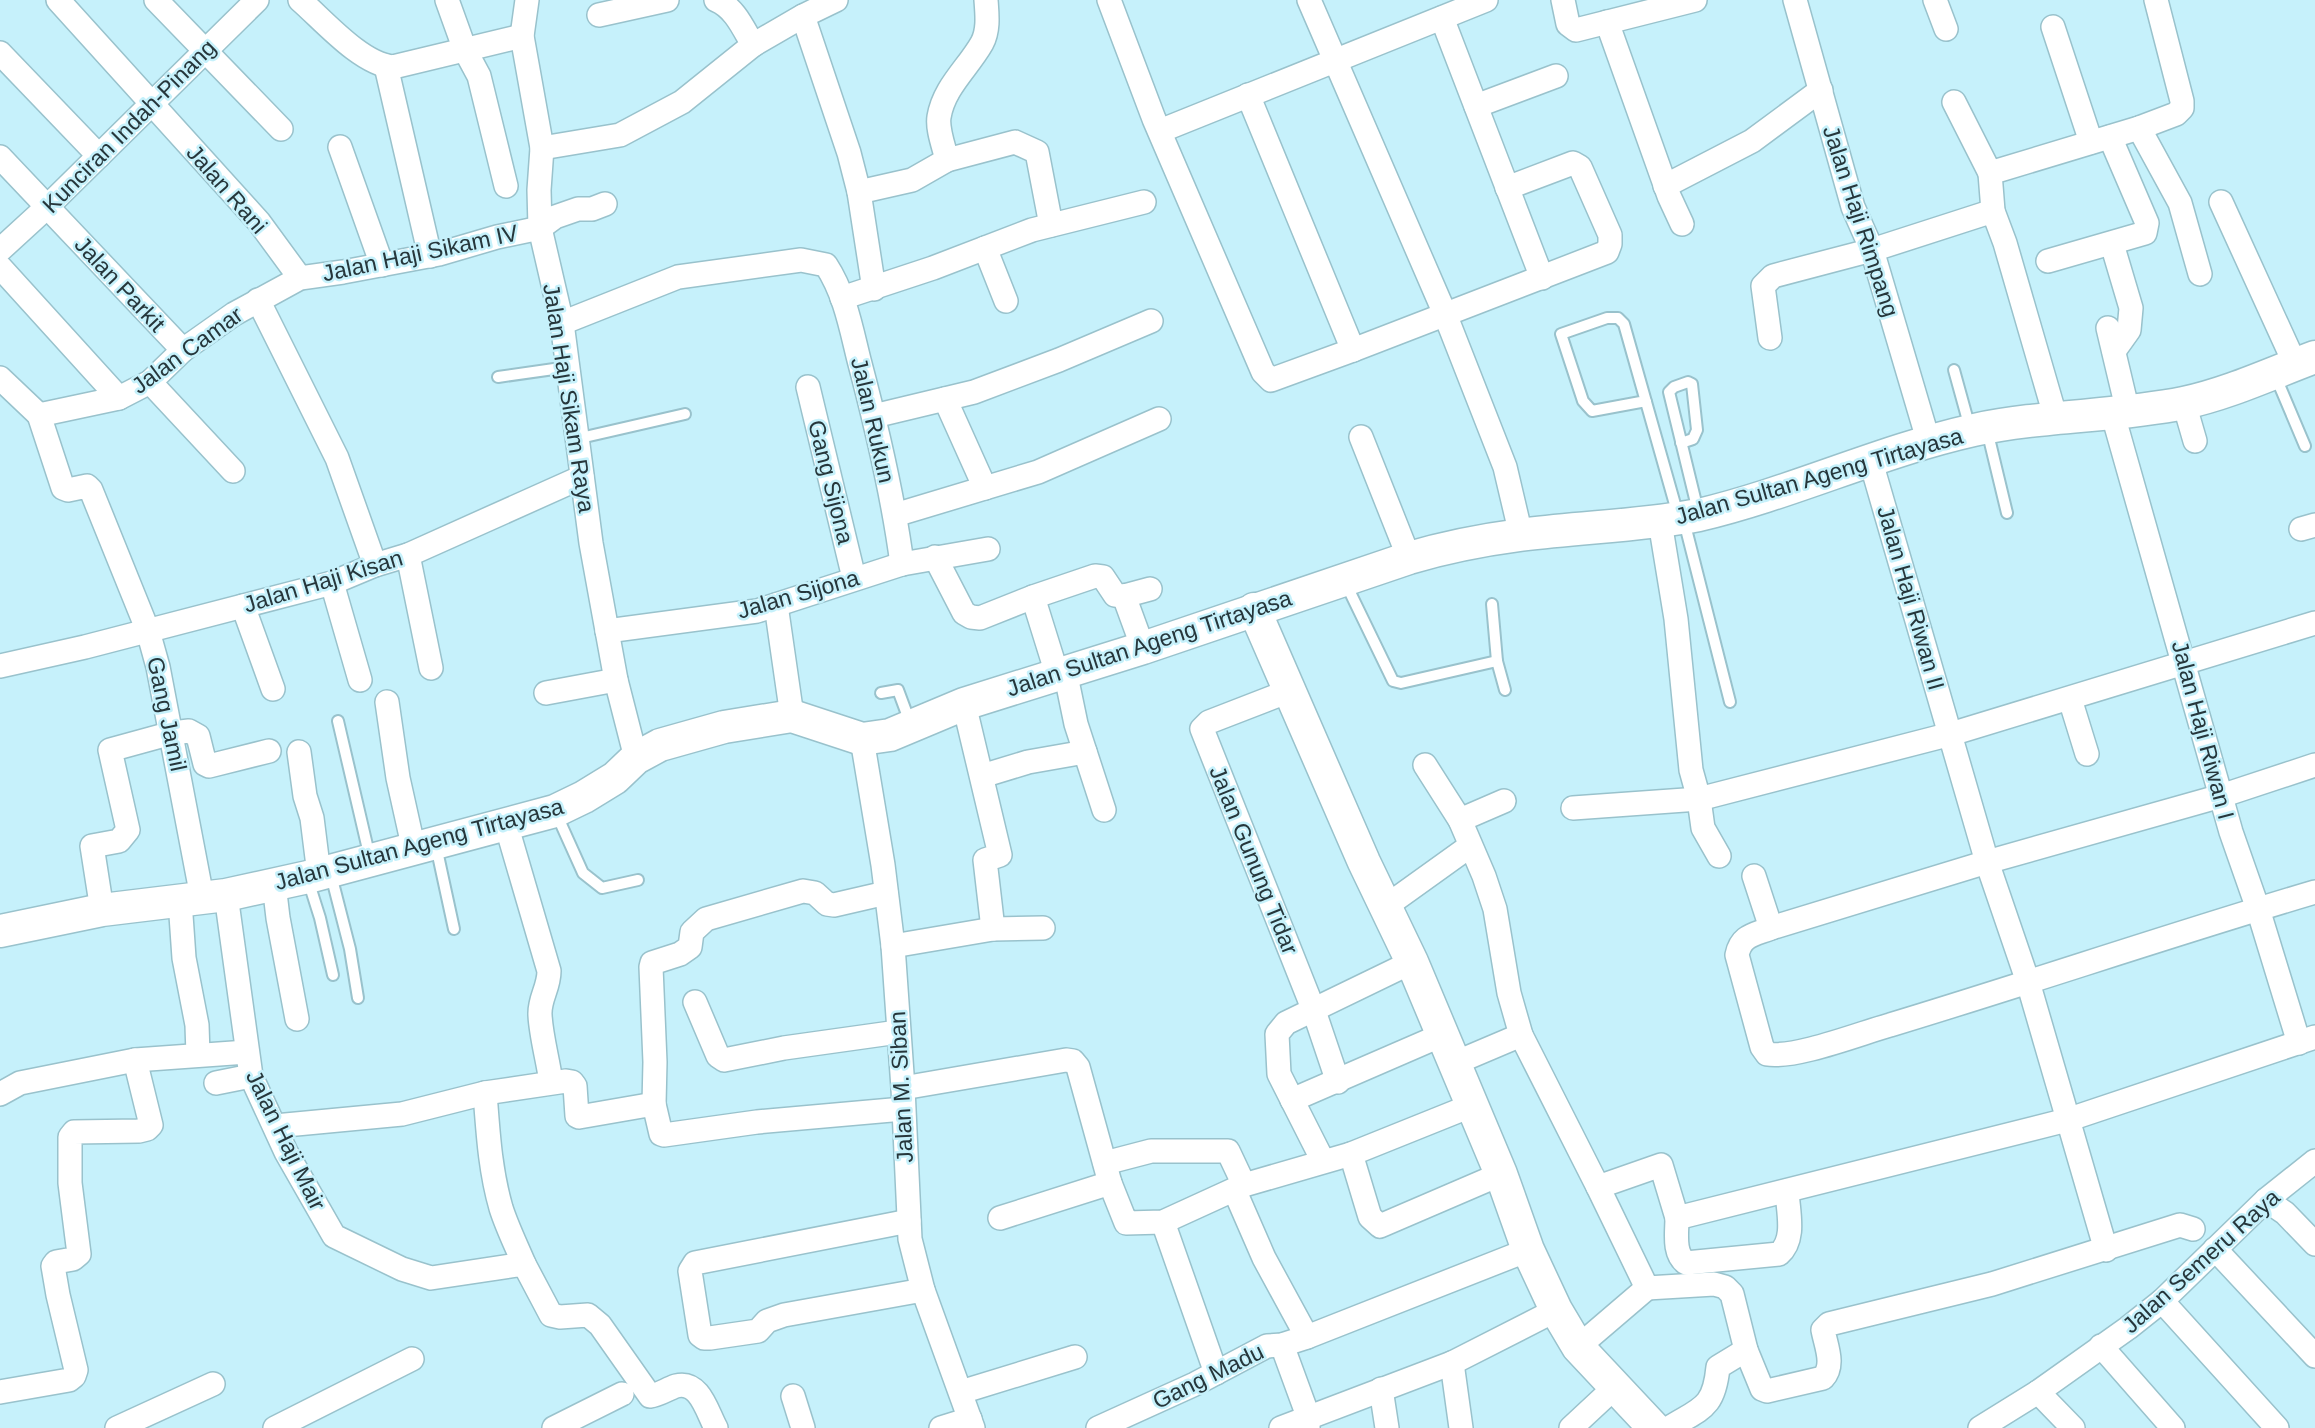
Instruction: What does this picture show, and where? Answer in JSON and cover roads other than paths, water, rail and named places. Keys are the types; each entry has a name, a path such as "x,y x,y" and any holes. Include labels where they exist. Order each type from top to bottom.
{"main road":[{"name":"Jalan Sultan Ageng Tirtayasa","path":"0,931 102,910 203,898 274,884 319,874 369,854 425,847 555,811 615,778 636,758 660,744 724,727 792,716 862,739 890,735 964,704 1453,545 1521,535 1680,519 1979,429 2018,421 2120,413 2184,403 2215,395 2295,365"},
{"path":"1254,609 1473,1105 1502,1174 1525,1251 1578,1348 1654,1428"}],"street":[{"name":"Jalan Rani","path":"58,0 259,222 300,278"},
{"path":"156,0 281,129"},
{"name":"Kunciran Indah-Pinang","path":"0,250 257,0"},
{"path":"300,0 360,53 386,66 393,67 522,36"},
{"path":"447,0 465,50 480,76 506,186"},
{"name":"Jalan Haji Sikam Raya","path":"527,0 522,36 542,148 540,228 562,323 591,543 616,680 636,758"},
{"path":"599,15 667,0"},
{"path":"716,0 726,4 753,45"},
{"path":"542,148 620,135 643,124 682,103 753,45 836,0"},
{"path":"947,160 938,120 945,99 958,75 983,41 987,24 986,0"},
{"path":"1109,0 1160,131 1263,372 1270,380 1607,252 1610,235 1580,167 1573,163 1507,188"},
{"path":"1309,0 1445,314 1505,467 1521,535"},
{"path":"1160,131 1486,0"},
{"path":"1563,0 1571,28 1576,30 1695,0"},
{"name":"Jalan Haji Rimpang","path":"1795,0 1853,207 1872,250 1929,443"},
{"path":"1935,0 1946,29"},
{"path":"1990,173 2139,128 2176,114 2182,108 2156,0"},
{"path":"803,16 849,153 859,192 874,289"},
{"path":"1442,18 1542,278"},
{"path":"1607,22 1665,186 1682,223"},
{"path":"2048,261 2145,233 2147,223 2101,140 2053,27"},
{"path":"0,52 99,156"},
{"path":"386,66 430,256"},
{"path":"1476,106 1556,76"},
{"path":"1665,186 1752,141 1821,90"},
{"path":"1248,95 1353,350"},
{"path":"1954,102 1990,173 1993,211 2005,243 2056,419"},
{"path":"2139,128 2180,203 2200,274"},
{"path":"859,192 912,180 947,160 1015,142 1037,152 1051,225"},
{"path":"340,147 382,265"},
{"name":"Jalan Parkit","path":"0,157 183,350"},
{"path":"562,323 678,277 802,260 826,265 839,288 874,289 1051,225 1144,202"},
{"path":"2221,202 2295,365"},
{"name":"Jalan Haji Sikam IV","path":"300,278 430,256 540,228 555,217 605,204"},
{"path":"1770,338 1763,285 1773,276 1872,250 1993,211"},
{"path":"2112,244 2131,308 2129,330 2114,351"},
{"path":"985,248 1006,301"},
{"path":"0,267 119,398"},
{"name":"Jalan Camar","path":"39,415 119,398 150,382 183,350 258,300 300,278"},
{"name":"Jalan Rukun","path":"839,288 874,416 895,515 902,564"},
{"path":"258,300 337,458 375,565"},
{"path":"874,416 986,387 1151,321"},
{"name":"Jalan Haji Riwan I","path":"2108,328 2114,351 2120,413 2231,832 2307,1040"},
{"path":"0,378 39,415"},
{"path":"150,382 233,471"},
{"name":"Gang Sijona","path":"808,387 854,578"},
{"path":"945,399 985,488"},
{"path":"2184,403 2195,442"},
{"name":"Gang Jamil","path":"39,415 63,488 68,490 87,486 148,631 172,733 203,898"},
{"path":"895,515 1038,472 1159,419"},
{"path":"1362,437 1409,558"},
{"name":"Jalan Haji Riwan II","path":"1871,462 1987,862 2028,982 2106,1250"},
{"name":"Jalan Haji Kisan","path":"0,666 332,583 408,555 582,477"},
{"path":"1680,519 1676,619 1691,770 1703,828 1718,856"},
{"name":"Jalan Sijona","path":"607,631 757,611 902,564 988,549"},
{"path":"408,555 431,668"},
{"path":"935,557 964,613 971,617 980,618 1096,576 1103,577 1115,595 1124,596 1150,589"},
{"path":"332,583 360,680"},
{"path":"1124,596 1143,648"},
{"path":"1033,597 1061,672 1104,810"},
{"path":"776,605 792,716"},
{"path":"243,606 273,689"},
{"path":"1573,808 1699,799 1951,734 2315,623"},
{"path":"547,693 616,680"},
{"name":"Jalan Gunung Tidar","path":"1289,691 1209,722 1202,729 1314,1011 1338,1082"},
{"path":"2070,699 2087,754"},
{"path":"387,702 398,778 425,847"},
{"path":"964,704 1000,855 985,860 993,929"},
{"path":"102,910 92,846 119,841 128,830 110,750 189,731 198,736 205,764 209,766 269,751"},
{"name":"Jalan M. Siban","path":"862,739 893,946 909,1239 923,1290 971,1424"},
{"path":"299,752 305,796 312,818 319,874"},
{"path":"982,776 1028,762 1085,752"},
{"path":"1425,765 1460,820 1484,876 1495,909 1509,993 1521,1035 1647,1288"},
{"path":"2315,765 2221,796 1987,862 1771,928 1747,937 1739,944 1737,955 1762,1047 1767,1054 1777,1056 2028,982 2315,892"},
{"path":"1460,820 1504,801"},
{"path":"506,824 549,971 549,985 539,1013 551,1082"},
{"path":"1385,907 1470,846"},
{"path":"1754,876 1771,928"},
{"path":"274,884 297,1019"},
{"path":"886,893 834,905 827,904 815,893 803,891 706,919 692,932 690,947 680,954 652,963 654,1104 661,1133 664,1135 757,1122 903,1098 1066,1060 1073,1061 1078,1067 1107,1173 1126,1223 1163,1222 1240,1187 1351,1154 1473,1105"},
{"path":"198,1055 197,1025 184,958 203,898"},
{"name":"Jalan Haji Mair","path":"203,898 247,1052 251,1076 286,1152 334,1236 402,1269 431,1278 524,1264"},
{"path":"893,946 993,929 1043,928"},
{"path":"1323,1161 1279,1074 1277,1034 1286,1023 1412,962"},
{"path":"695,1002 718,1056 724,1060 784,1048 898,1032"},
{"path":"1292,1100 1442,1035"},
{"path":"1455,1063 1521,1035"},
{"path":"1677,1218 2067,1120 2307,1040"},
{"path":"0,1094 20,1083 135,1060 247,1052"},
{"path":"0,1392 69,1380 74,1376 76,1370 53,1266 56,1262 73,1259 79,1254 70,1183 70,1137 74,1132 139,1131 151,1125 135,1060"},
{"path":"216,1083 251,1076"},
{"path":"275,1126 402,1114 485,1093 551,1082 572,1082 579,1117 654,1104"},
{"path":"485,1093 493,1179 502,1210 524,1264 551,1315 588,1315 600,1325 650,1396 677,1386 693,1387 716,1428"},
{"path":"1000,1217 1107,1173 1151,1151 1228,1151 1240,1187 1237,1196 1264,1258 1307,1337"},
{"path":"1351,1154 1370,1217 1380,1226 1502,1174"},
{"name":"Jalan Semeru Raya","path":"1980,1428 2038,1392 2162,1301 2266,1200 2315,1161"},
{"path":"1598,1186 1661,1165 1677,1218 1678,1252 1686,1263 1779,1254 1790,1240 1787,1191"},
{"path":"2266,1200 2285,1213 2315,1244"},
{"path":"909,1221 695,1263 690,1272 700,1335 710,1338 758,1331 768,1321 784,1315 923,1290"},
{"path":"1163,1222 1216,1373"},
{"path":"1578,1348 1647,1288 1714,1284 1725,1287 1732,1294 1746,1350 1762,1389 1767,1391 1823,1378 1829,1371 1830,1362 1823,1330 1829,1324 1992,1284 2180,1225 2193,1230"},
{"path":"2215,1249 2315,1356"},
{"name":"Gang Madu","path":"1098,1428 1267,1346 1282,1345 1307,1337 1525,1251"},
{"path":"2162,1301 2277,1428"},
{"path":"1281,1428 1308,1422 1381,1389 1451,1363 1556,1310"},
{"path":"1282,1345 1308,1422"},
{"path":"2101,1346 2173,1428"},
{"path":"1669,1428 1709,1401 1714,1394 1720,1364 1746,1350"},
{"path":"961,1392 1074,1357"},
{"path":"275,1428 412,1359"},
{"path":"1451,1363 1461,1428"},
{"path":"117,1428 213,1384"},
{"path":"1571,1428 1614,1388"},
{"path":"1381,1389 1387,1428"},
{"path":"2038,1392 2073,1428"},
{"path":"554,1428 622,1394"},
{"path":"793,1396 803,1428"},
{"path":"941,1428 971,1424"}],"lane":[{"path":"1646,401 1592,411 1583,401 1561,334 1607,318 1618,318 1624,324 1680,519 1730,702"},
{"path":"2295,365 2305,446"},
{"path":"498,377 568,367"},
{"path":"1954,370 1979,429 2007,513"},
{"path":"1680,519 1681,443 1669,392 1688,382 1692,384 1697,430 1693,439 1681,443"},
{"path":"576,439 685,415"},
{"path":"1344,579 1393,681 1401,683 1497,661"},
{"path":"1492,604 1497,661 1504,690"},
{"path":"881,693 898,690 912,727"},
{"path":"338,720 369,854"},
{"path":"555,811 583,873 602,888 638,880"},
{"path":"425,847 454,929"},
{"path":"319,874 320,918 333,975"},
{"path":"319,874 350,949 358,998"}]}
